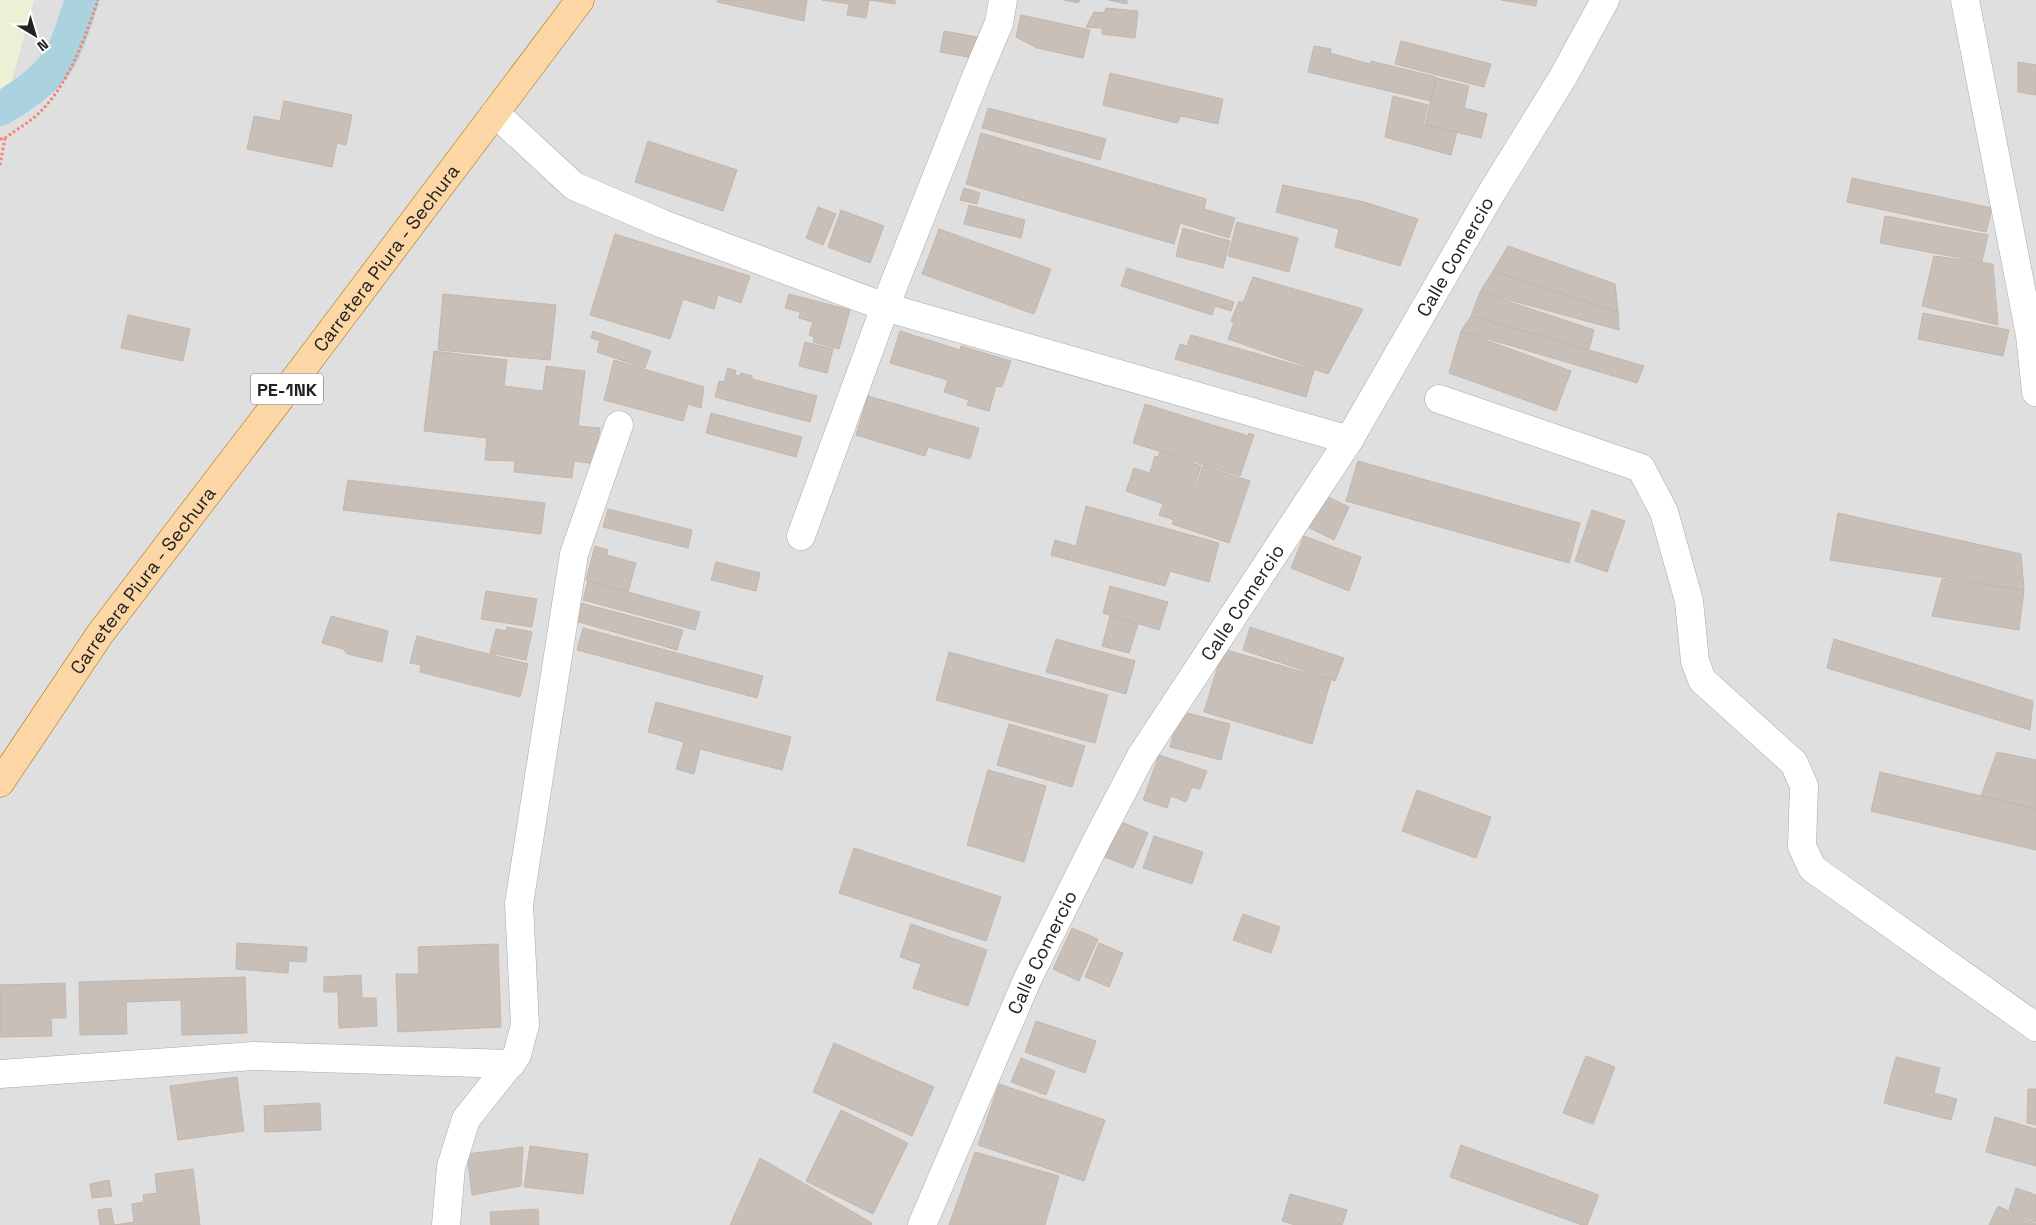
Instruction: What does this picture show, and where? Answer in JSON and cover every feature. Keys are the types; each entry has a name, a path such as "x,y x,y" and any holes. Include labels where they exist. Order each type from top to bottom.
{"main road":[{"name":"Carretera Piura - Sechura","path":"0,783 105,627 580,0"}],"street":[{"path":"801,536 885,307 976,76 999,23 1003,0"},
{"name":"Calle Comercio","path":"922,1225 1028,978 1141,756 1349,440 1489,198 1562,77 1605,0"},
{"path":"1964,0 2030,335 2036,392"},
{"path":"495,113 574,186 663,224 885,307 1349,440"},
{"path":"1439,399 1641,468 1664,512 1689,602 1695,661 1702,680 1794,763 1804,786 1802,846 1812,868 2036,1028"},
{"path":"446,1225 451,1166 466,1120 517,1055 525,1025 519,904 574,554 619,425"},
{"path":"0,1074 254,1056 510,1064"}],"path":[{"path":"0,139 5,138 42,110 65,79 91,21 98,0"},
{"path":"0,165 5,138"}],"shaded area":[{"path":"13,0 2036,0 2036,1225 0,1225 0,29"}],"green space":[{"path":"0,0 34,0 0,124"}],"building":[{"path":"718,0 807,0 804,21 717,2"},
{"path":"822,0 869,0 866,18 847,15 849,4"},
{"path":"869,0 895,0 895,4"},
{"path":"1064,0 1080,0 1078,3"},
{"path":"1108,0 1127,0 1127,4"},
{"path":"1501,0 1537,0 1536,6"},
{"path":"1106,8 1138,11 1135,38 1102,34 1102,28 1086,27 1094,12 1104,13"},
{"path":"1021,15 1090,30 1083,58 1037,48 1016,37"},
{"path":"944,31 982,38 978,59 940,52"},
{"path":"1401,41 1491,64 1484,87 1395,64"},
{"path":"1314,46 1331,49 1330,53 1370,64 1371,61 1436,77 1431,101 1308,72"},
{"path":"2018,62 2036,65 2036,95 2018,92"},
{"path":"1110,73 1223,99 1218,124 1181,116 1177,123 1103,105"},
{"path":"1436,78 1469,86 1464,108 1487,114 1481,138 1425,125"},
{"path":"1393,96 1428,105 1423,125 1457,132 1451,155 1385,137"},
{"path":"284,101 352,115 346,145 337,143 332,167 247,149 254,116 280,121"},
{"path":"988,108 1106,139 1100,160 982,128"},
{"path":"981,133 1206,199 1204,209 1235,218 1229,238 1180,223 1174,244 966,184"},
{"path":"648,141 737,170 723,211 635,182"},
{"path":"1852,178 1992,208 1986,232 1847,202"},
{"path":"1283,185 1364,202 1418,219 1400,266 1335,247 1339,229 1276,212"},
{"path":"964,188 980,193 977,204 960,200"},
{"path":"969,205 1025,220 1021,238 964,224"},
{"path":"818,207 836,214 823,245 806,238"},
{"path":"841,210 884,226 870,263 828,247"},
{"path":"1885,216 1988,235 1982,262 1880,243"},
{"path":"1237,222 1298,238 1289,272 1228,256"},
{"path":"1183,228 1230,241 1223,268 1176,256"},
{"path":"939,229 1051,269 1034,314 922,274"},
{"path":"615,234 750,276 741,303 718,295 714,309 683,299 670,339 590,315"},
{"path":"1508,246 1615,284 1618,312 1493,271"},
{"path":"1934,256 1993,264 1998,325 1922,306"},
{"path":"1127,268 1234,302 1231,311 1215,306 1212,315 1121,286"},
{"path":"1493,271 1618,312 1619,330 1480,292"},
{"path":"1253,277 1363,309 1328,374 1228,339 1234,322 1231,321 1239,301 1243,303"},
{"path":"1480,292 1594,330 1589,350 1471,316"},
{"path":"443,294 556,305 550,360 438,350"},
{"path":"789,294 850,310 839,349 813,342 814,337 809,335 813,322 799,318 800,312 785,308"},
{"path":"1923,313 2009,330 2003,356 1918,339"},
{"path":"128,315 190,329 183,361 121,348"},
{"path":"1471,316 1644,366 1637,383 1461,331"},
{"path":"593,331 651,351 645,368 597,352 600,341 591,338"},
{"path":"900,331 960,350 961,346 1011,361 1002,387 996,386 989,411 967,405 969,400 944,392 948,380 890,363"},
{"path":"1461,331 1571,371 1556,411 1449,373"},
{"path":"1191,335 1314,370 1306,397 1175,359 1180,344 1187,346"},
{"path":"805,342 833,349 827,373 799,366"},
{"path":"434,351 507,360 504,386 543,391 546,366 585,371 578,426 600,428 595,464 574,461 572,478 514,472 515,461 485,460 487,438 424,431"},
{"path":"614,360 704,387 701,408 688,404 683,421 604,400"},
{"path":"728,368 736,371 735,375 740,376 741,373 752,376 752,379 817,396 810,422 715,397 719,381 724,382"},
{"path":"868,396 979,428 970,459 928,447 925,456 856,435"},
{"path":"1145,404 1248,436 1249,433 1254,435 1240,476 1133,443"},
{"path":"711,413 802,437 796,457 706,433"},
{"path":"1160,452 1201,466 1194,486 1150,472 1155,456 1158,457"},
{"path":"1358,461 1580,523 1569,563 1346,501"},
{"path":"1203,466 1250,481 1229,543 1172,524 1174,520 1159,515 1163,504 1126,491 1134,468 1195,488"},
{"path":"348,480 545,503 541,534 343,510"},
{"path":"1324,495 1349,507 1334,540 1308,527"},
{"path":"1086,506 1219,543 1209,582 1170,571 1165,586 1051,555 1055,540 1076,546"},
{"path":"608,509 692,530 688,548 603,527"},
{"path":"1592,510 1625,521 1607,572 1575,561"},
{"path":"1838,513 2021,554 2024,590 1830,560"},
{"path":"1304,536 1361,557 1349,591 1291,568"},
{"path":"595,546 608,550 607,555 636,563 628,592 586,580"},
{"path":"716,562 760,573 756,591 711,580"},
{"path":"1942,579 2024,590 2019,630 1932,616"},
{"path":"588,581 700,612 695,630 583,600"},
{"path":"1110,586 1168,602 1159,630 1103,613"},
{"path":"486,591 537,599 532,627 481,619"},
{"path":"577,602 683,630 677,650 572,620"},
{"path":"331,616 388,631 382,662 347,654 343,649 322,643"},
{"path":"1110,616 1138,624 1129,653 1102,646"},
{"path":"507,627 532,632 526,660 490,653 496,629 506,631"},
{"path":"1250,627 1344,658 1335,681 1243,650"},
{"path":"583,628 763,676 757,698 577,650"},
{"path":"417,636 528,664 520,697 420,672 421,665 410,663"},
{"path":"1056,639 1135,661 1126,694 1046,672"},
{"path":"1834,639 2033,701 2030,730 1827,668"},
{"path":"1223,649 1331,680 1312,744 1204,712"},
{"path":"949,652 1108,695 1095,743 936,700"},
{"path":"656,702 791,737 782,770 700,749 694,774 676,769 684,742 648,732"},
{"path":"1179,711 1230,724 1221,760 1170,747"},
{"path":"1009,724 1085,746 1072,787 997,765"},
{"path":"1997,752 2036,760 2036,809 1981,796"},
{"path":"1159,755 1207,771 1200,789 1192,787 1186,802 1171,796 1167,808 1143,800"},
{"path":"988,770 1046,786 1024,862 967,845"},
{"path":"1880,772 2036,809 2036,850 1871,811"},
{"path":"1417,790 1491,817 1476,858 1402,831"},
{"path":"1119,821 1148,833 1133,868 1105,857"},
{"path":"1154,836 1203,852 1192,884 1143,868"},
{"path":"854,848 1001,897 986,941 839,893"},
{"path":"1243,914 1280,927 1271,953 1233,940"},
{"path":"911,924 987,950 968,1006 913,988 921,964 900,957"},
{"path":"1072,928 1098,939 1079,981 1053,969"},
{"path":"237,943 307,947 306,962 289,961 288,973 236,969"},
{"path":"1099,943 1123,953 1109,987 1085,977"},
{"path":"498,944 501,1027 398,1032 396,974 419,974 418,947"},
{"path":"361,975 362,998 376,998 377,1026 339,1028 338,992 324,992 324,977"},
{"path":"245,977 247,1033 182,1035 181,1000 126,1002 127,1034 80,1035 79,982"},
{"path":"65,983 66,1018 51,1018 52,1036 0,1037 0,985"},
{"path":"1036,1021 1096,1041 1085,1073 1025,1052"},
{"path":"834,1043 934,1087 912,1136 813,1092"},
{"path":"1586,1056 1615,1067 1593,1124 1563,1113"},
{"path":"1896,1057 1940,1068 1934,1093 1957,1099 1951,1120 1884,1103"},
{"path":"1021,1058 1055,1071 1046,1095 1011,1082"},
{"path":"237,1077 244,1131 178,1140 170,1086"},
{"path":"999,1084 1105,1120 1084,1181 978,1145"},
{"path":"2028,1089 2036,1089 2036,1125 2027,1123"},
{"path":"320,1103 321,1130 265,1132 264,1106"},
{"path":"841,1110 908,1143 873,1214 806,1181"},
{"path":"1995,1117 2036,1129 2036,1166 1986,1152"},
{"path":"1461,1145 1599,1195 1587,1225 1582,1225 1450,1177"},
{"path":"530,1146 588,1154 583,1194 524,1187"},
{"path":"523,1147 521,1186 472,1195 467,1154"},
{"path":"975,1152 1059,1176 1045,1225 949,1225"},
{"path":"760,1158 872,1223 871,1225 730,1225"},
{"path":"193,1169 200,1225 114,1225 134,1222 132,1204 144,1202 143,1195 157,1193 155,1174"},
{"path":"109,1180 112,1196 92,1198 90,1184"},
{"path":"2016,1188 2036,1195 2036,1222 2009,1210"},
{"path":"1290,1194 1347,1210 1342,1225 1295,1225 1282,1221"},
{"path":"1998,1206 2036,1224 2036,1225 1989,1225"},
{"path":"111,1208 114,1225 100,1225 98,1210"},
{"path":"538,1209 539,1225 491,1225 490,1212"}],"waterway":[{"path":"0,109 17,99 53,67 66,45 82,0"}]}
